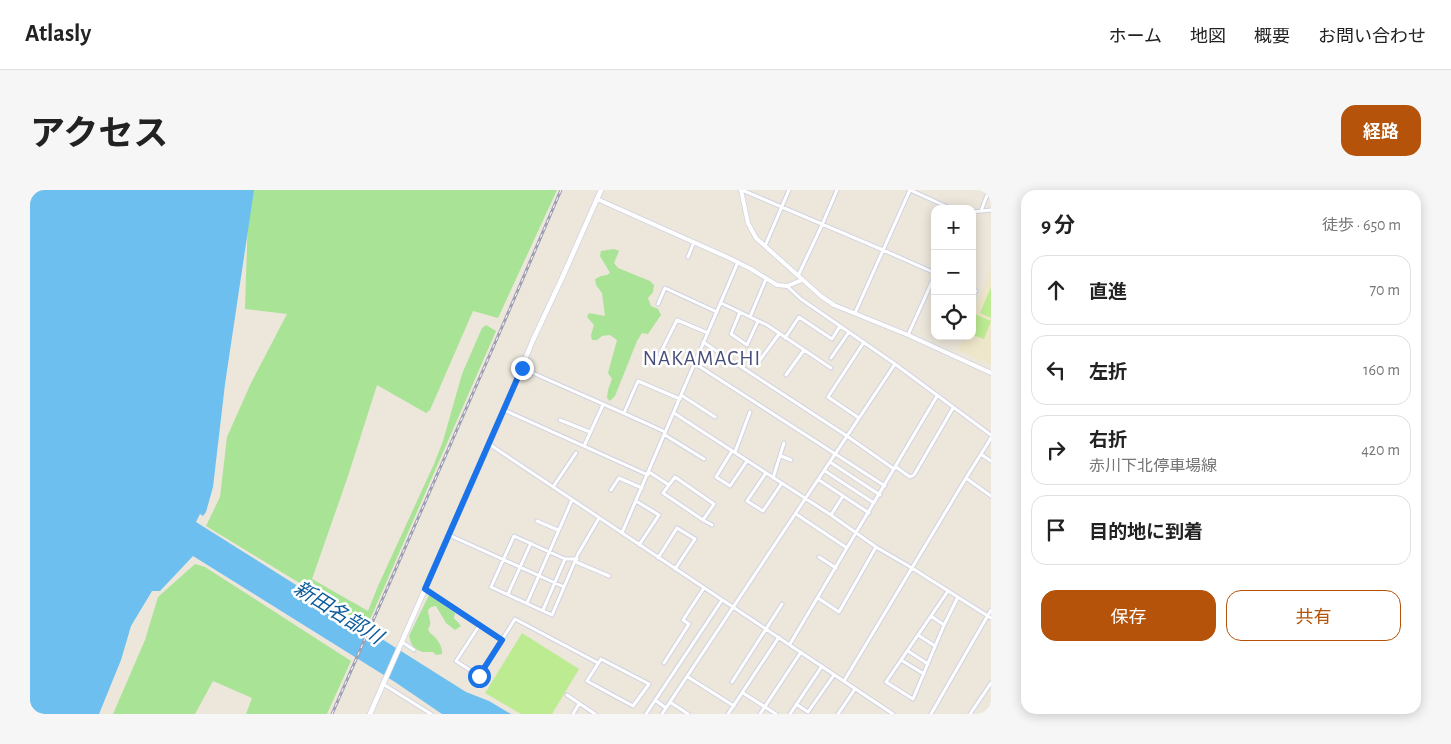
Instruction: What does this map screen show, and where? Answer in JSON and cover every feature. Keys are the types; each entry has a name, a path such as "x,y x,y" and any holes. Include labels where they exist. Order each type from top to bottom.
{"main road":[{"path":"370,714 601,190"}],"street":[{"path":"742,190 931,272"},
{"path":"742,190 748,223 756,238 822,297 834,305 908,335 991,373"},
{"path":"764,247 789,190"},
{"path":"797,276 837,190"},
{"path":"856,313 910,190 916,191 944,205"},
{"path":"981,211 989,190"},
{"path":"596,200 738,262 777,285 787,286 802,280"},
{"path":"976,212 991,210"},
{"path":"688,257 694,242"},
{"path":"622,533 738,262"},
{"path":"750,317 766,278"},
{"path":"908,335 931,283"},
{"path":"787,286 801,299 895,364 991,437 982,455 966,478 844,681"},
{"path":"658,304 665,288 717,312"},
{"path":"721,303 758,321 831,368"},
{"path":"740,312 730,334 747,345 758,321"},
{"path":"785,338 799,316 832,339 840,326"},
{"path":"660,354 677,320 708,334"},
{"path":"831,358 848,332"},
{"path":"760,360 779,334"},
{"path":"704,342 910,477 914,475 953,408"},
{"path":"859,418 828,397 864,342"},
{"path":"786,375 804,350"},
{"path":"694,363 885,486"},
{"path":"662,714 895,364"},
{"path":"522,368 665,433 704,459"},
{"path":"624,413 638,381 681,397 715,417"},
{"path":"790,644 937,396"},
{"path":"584,446 603,405"},
{"path":"504,410 648,473 669,485"},
{"path":"747,461 730,486 716,477 733,452 750,412"},
{"path":"674,413 831,515 876,547 989,617"},
{"path":"560,420 590,432"},
{"path":"773,478 784,443"},
{"path":"489,444 893,714"},
{"path":"553,487 576,453"},
{"path":"982,455 991,461"},
{"path":"780,456 792,460"},
{"path":"830,462 880,495"},
{"path":"825,471 874,504"},
{"path":"766,473 748,501 763,511 782,483"},
{"path":"703,520 714,504 675,477 663,493 703,520 712,525"},
{"path":"611,490 619,478 642,488"},
{"path":"966,478 991,496"},
{"path":"819,480 868,513"},
{"path":"831,515 843,496"},
{"path":"527,603 572,500"},
{"path":"636,501 659,515 639,545"},
{"path":"796,514 847,548"},
{"path":"599,518 578,554 576,560 552,615 491,586 514,536 565,559 576,560 609,576"},
{"path":"537,521 558,530"},
{"path":"658,558 677,528 695,539 675,569"},
{"path":"449,535 564,587"},
{"path":"508,594 531,544"},
{"path":"818,598 839,612 876,547"},
{"path":"819,557 836,568"},
{"path":"543,610 565,559"},
{"path":"664,663 689,624 683,620 704,588"},
{"path":"425,589 502,640"},
{"path":"948,591 886,682 914,699 944,625 958,597"},
{"path":"646,714 722,600"},
{"path":"732,682 782,604"},
{"path":"931,714 989,617 991,610"},
{"path":"931,616 944,625"},
{"path":"476,681 515,619 598,663"},
{"path":"479,676 456,662 480,626"},
{"path":"918,635 935,646"},
{"path":"728,714 779,637"},
{"path":"402,642 414,650"},
{"path":"908,650 928,664"},
{"path":"760,714 801,652"},
{"path":"600,659 649,684 633,706 587,681 598,663 600,659"},
{"path":"902,660 924,674"},
{"path":"790,714 822,666"},
{"path":"796,704 808,712 834,675"},
{"path":"688,676 734,706"},
{"path":"970,714 991,682"},
{"path":"384,683 431,714"},
{"path":"838,714 855,689"},
{"path":"743,693 776,714"},
{"path":"567,695 595,714"},
{"path":"655,700 666,708"},
{"path":"670,702 688,714"},
{"path":"573,714 580,704"}],"shaded area":[{"path":"991,269 991,365 958,350 962,340 976,340 976,305"}],"green space":[{"path":"250,190 557,190 498,318 473,311 430,410 426,413 377,385 312,579 368,611 434,464 443,441 462,374 482,328 486,325 496,331 368,624 365,625 206,526 220,497 227,437 251,383 287,314 245,309"},
{"path":"614,249 619,251 614,263 618,268 650,281 654,285 653,292 648,298 651,306 658,309 661,315 648,334 642,333 637,341 615,396 610,401 607,398 612,379 608,373 617,340 610,335 592,340 591,335 594,325 587,317 589,313 605,316 602,293 596,285 595,279 610,273 600,256 601,251"},
{"path":"991,287 991,318 980,313"},
{"path":"976,314 991,321 984,339 976,336"},
{"path":"195,564 205,567 351,661 327,714 246,714 252,698 213,681 195,714 113,714 145,640 158,597"},
{"path":"429,595 455,613 454,618 461,626 455,630 446,623 436,606 428,610 430,622 428,629 439,642 442,654 436,655 433,652 422,652 414,648 409,636"},
{"path":"522,633 579,669 552,714 521,714 485,693"}],"water":[{"name":"新田名部川","path":"30,190 254,190 225,384 213,487 206,512 203,516 200,514 196,522 466,692 489,701 511,714 442,714 395,682 193,556 160,591 152,591 131,626 121,660 99,714 30,714"}],"railway":[{"path":"332,714 561,190"}],"district":[{"name":"NAKAMACHI","path":"702,358"}],"route":[{"path":"479,676 502,640 425,589 522,368"}]}
